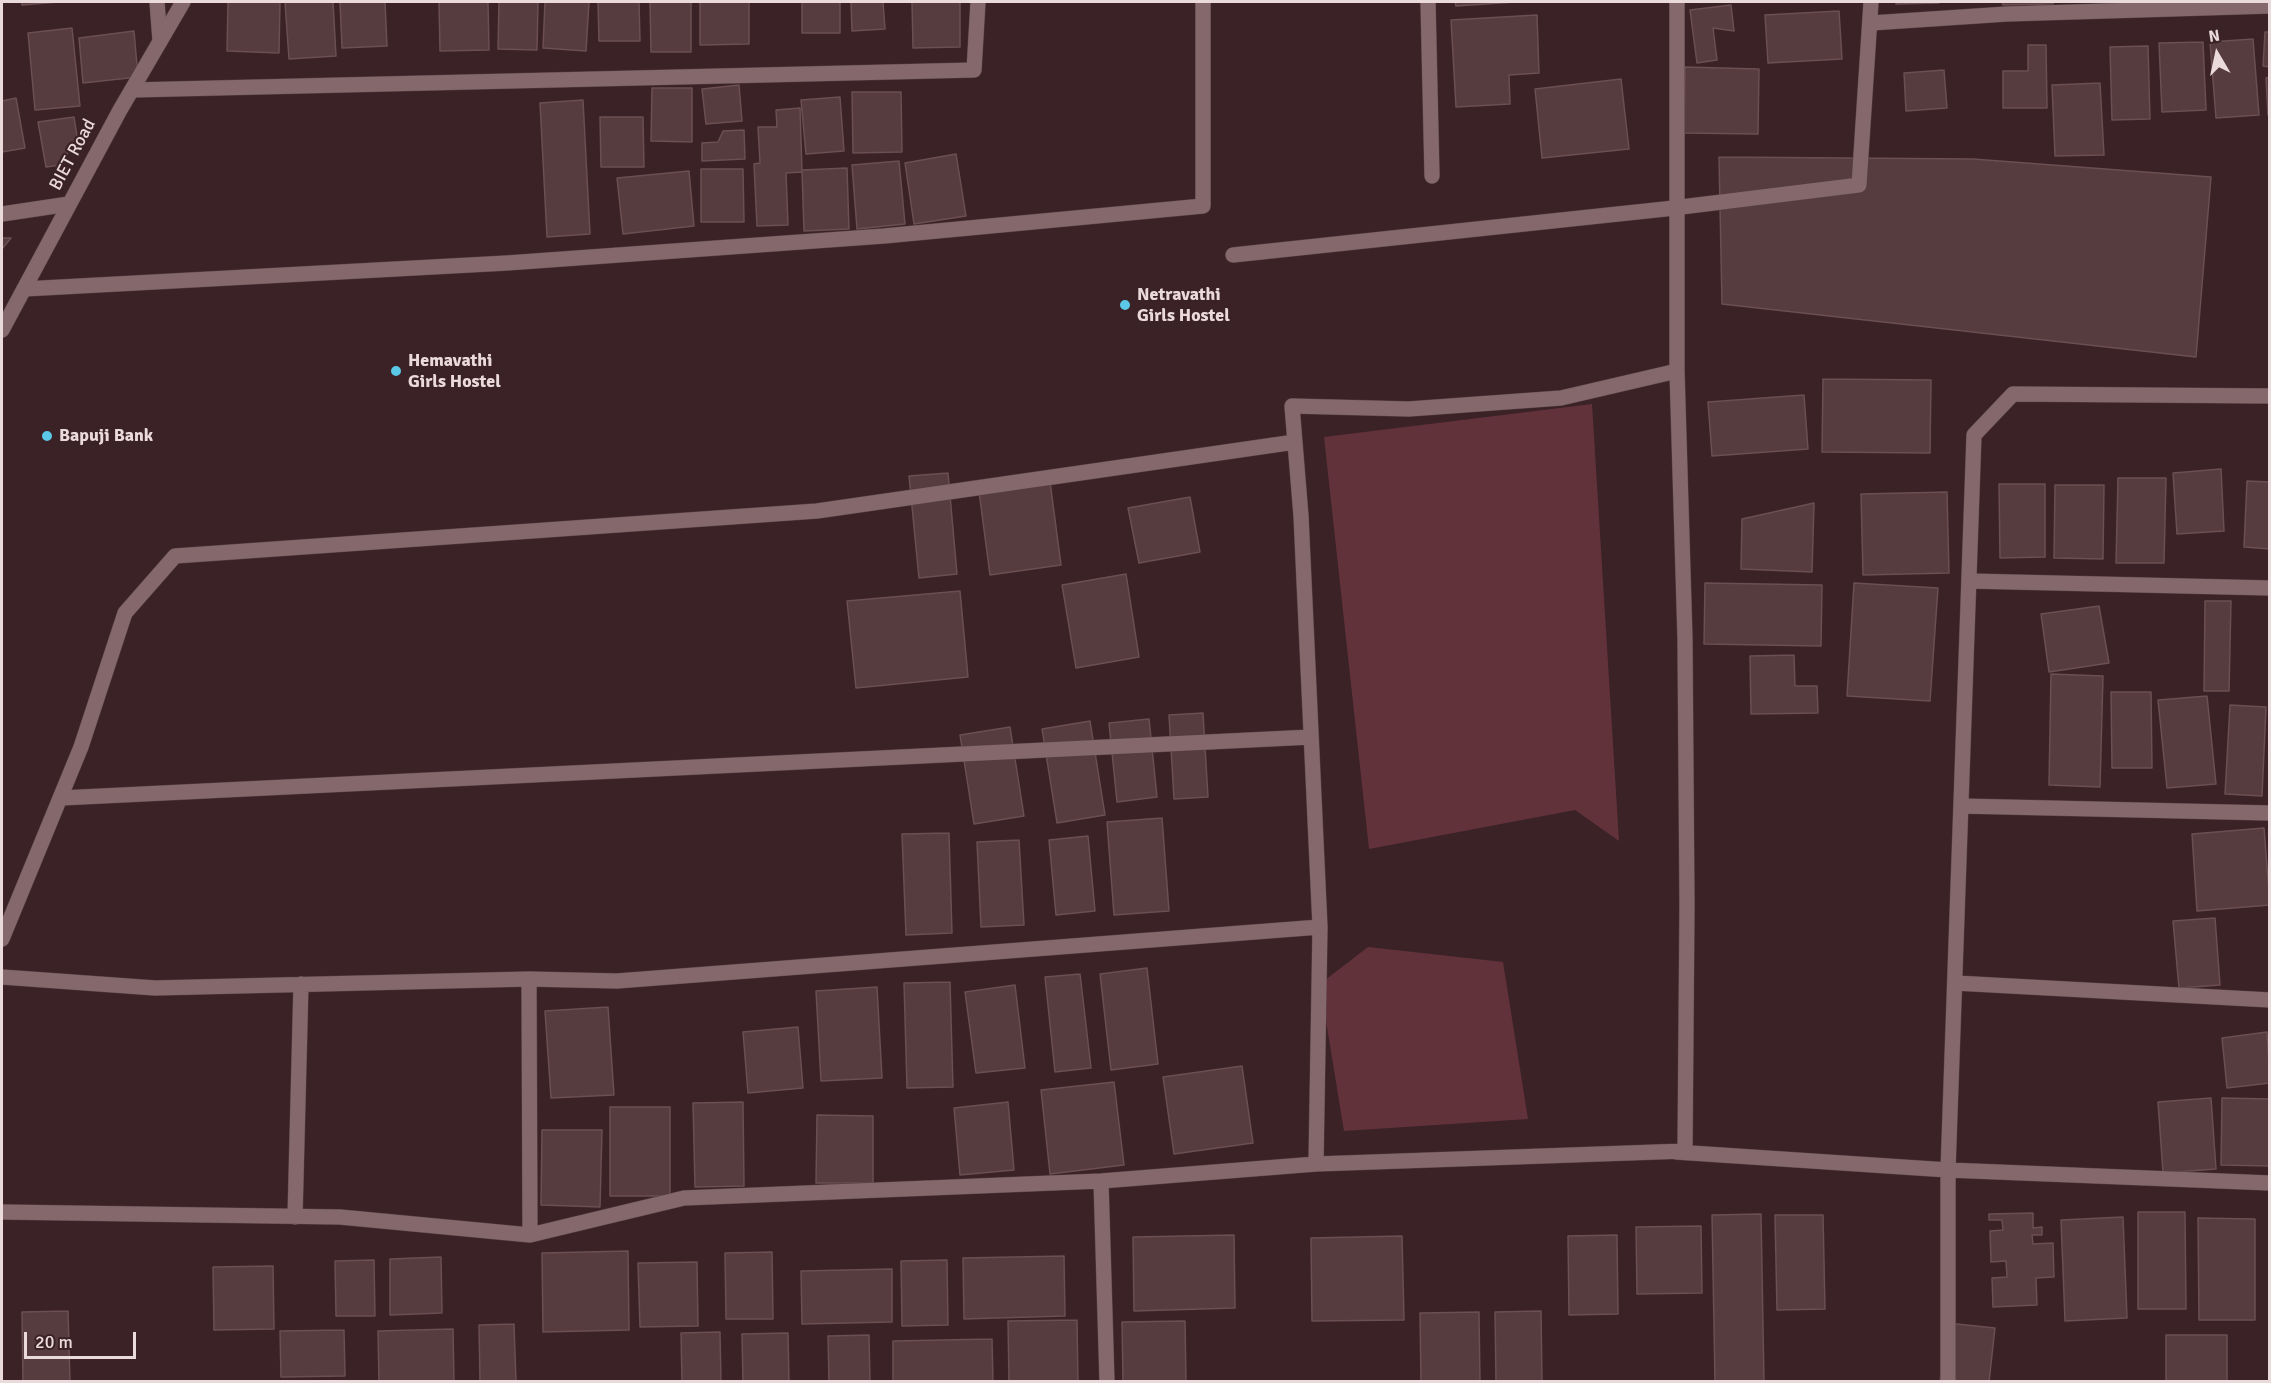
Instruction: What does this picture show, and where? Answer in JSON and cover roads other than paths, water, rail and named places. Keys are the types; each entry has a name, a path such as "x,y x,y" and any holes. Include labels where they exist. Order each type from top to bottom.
{"street":[{"path":"157,2 160,41"},
{"name":"BIET Road","path":"2,330 69,204 183,2"},
{"path":"132,90 974,70 978,2"},
{"path":"24,289 554,260 884,236 1203,206 1203,2"},
{"path":"1428,2 1432,176"},
{"path":"2,1212 340,1217 530,1235 684,1198 1101,1181 1316,1164 1685,1150 1685,651 1677,371 1677,2"},
{"path":"1233,255 1676,208 1859,185 1871,2"},
{"path":"1870,23 2007,14 2270,6"},
{"path":"2,214 69,204"},
{"path":"1316,1164 1320,927 1301,516 1292,406 1409,409 1561,398 1677,371"},
{"path":"1948,1382 1948,1170 1974,435 2013,394 2270,396"},
{"path":"2,939 81,747 125,613 176,556 817,511 1295,442"},
{"path":"1969,581 2270,588"},
{"path":"61,798 1311,737"},
{"path":"1961,806 2270,813"},
{"path":"2,977 154,987 529,979 628,980 1320,927"},
{"path":"529,979 530,1235"},
{"path":"1955,983 2270,1000"},
{"path":"295,1217 301,984"},
{"path":"1660,1151 1948,1170 2270,1183"},
{"path":"1101,1181 1107,1382"}],"place":[{"name":"Netravathi Girls Hostel","path":"1125,305"},
{"name":"Hemavathi Girls Hostel","path":"396,371"},
{"name":"Bapuji Bank","path":"47,436"}]}
